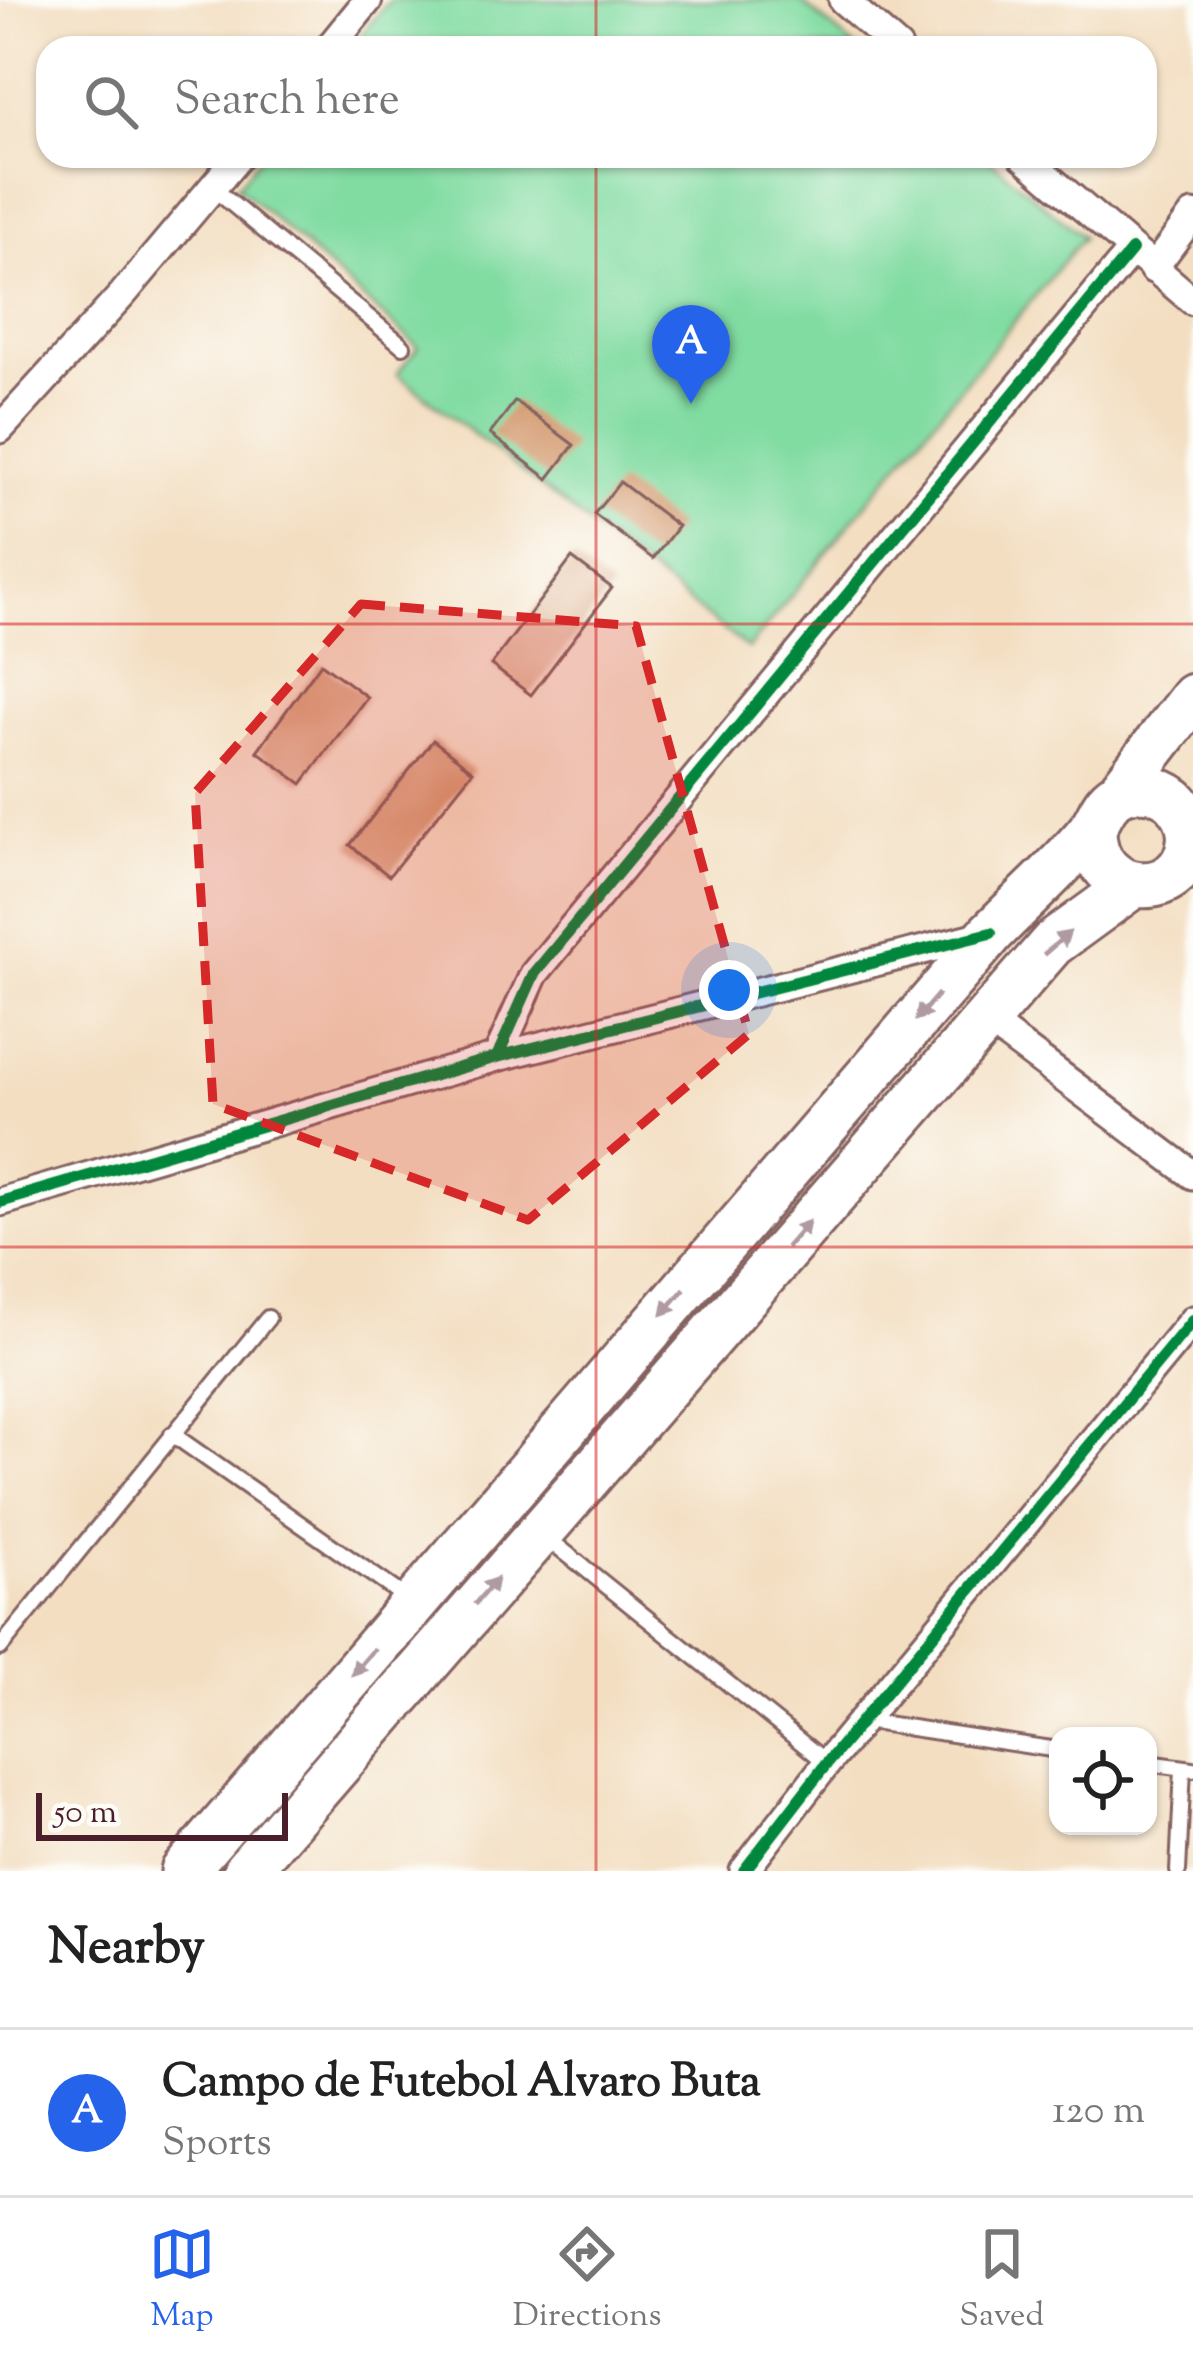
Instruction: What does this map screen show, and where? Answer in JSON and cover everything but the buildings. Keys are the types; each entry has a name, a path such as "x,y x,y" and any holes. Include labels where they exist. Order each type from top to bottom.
{"main road":[{"path":"184,1871 991,932 1106,811 1193,697"},
{"path":"245,1871 1052,944 1133,886 1164,880 1185,859 1190,829 1185,792 1149,788 1106,811"},
{"path":"1106,811 1097,860 1106,872 1133,886"}],"street":[{"path":"339,36 368,0"},
{"path":"843,0 884,36"},
{"path":"0,429 229,168"},
{"path":"1037,168 1193,301"},
{"path":"497,1058 534,974 1143,260 1193,215"},
{"path":"0,1202 497,1058 991,932"},
{"path":"986,1019 1193,1175"},
{"path":"744,1871 827,1763 1193,1320"}],"lane":[{"path":"213,188 404,346"},
{"path":"0,1648 268,1318"},
{"path":"172,1434 413,1603"},
{"path":"538,1531 827,1763"},
{"path":"865,1721 1049,1749"},
{"path":"1157,1764 1188,1768 1178,1871"}],"highlighted area":[{"path":"361,604 636,626 749,1034 528,1220 213,1104 195,793"}],"green space":[{"path":"390,0 799,0 842,36 360,36"},
{"path":"251,168 1000,168 1083,237 748,649 397,374 418,347 237,186"}],"cycle path":[{"path":"497,1057 534,974 1132,250"},
{"path":"0,1202 497,1057 991,933"},
{"path":"744,1871 827,1763 1193,1320"}],"place":[{"name":"Campo de Futebol Alvaro Buta","path":"691,404"}]}
